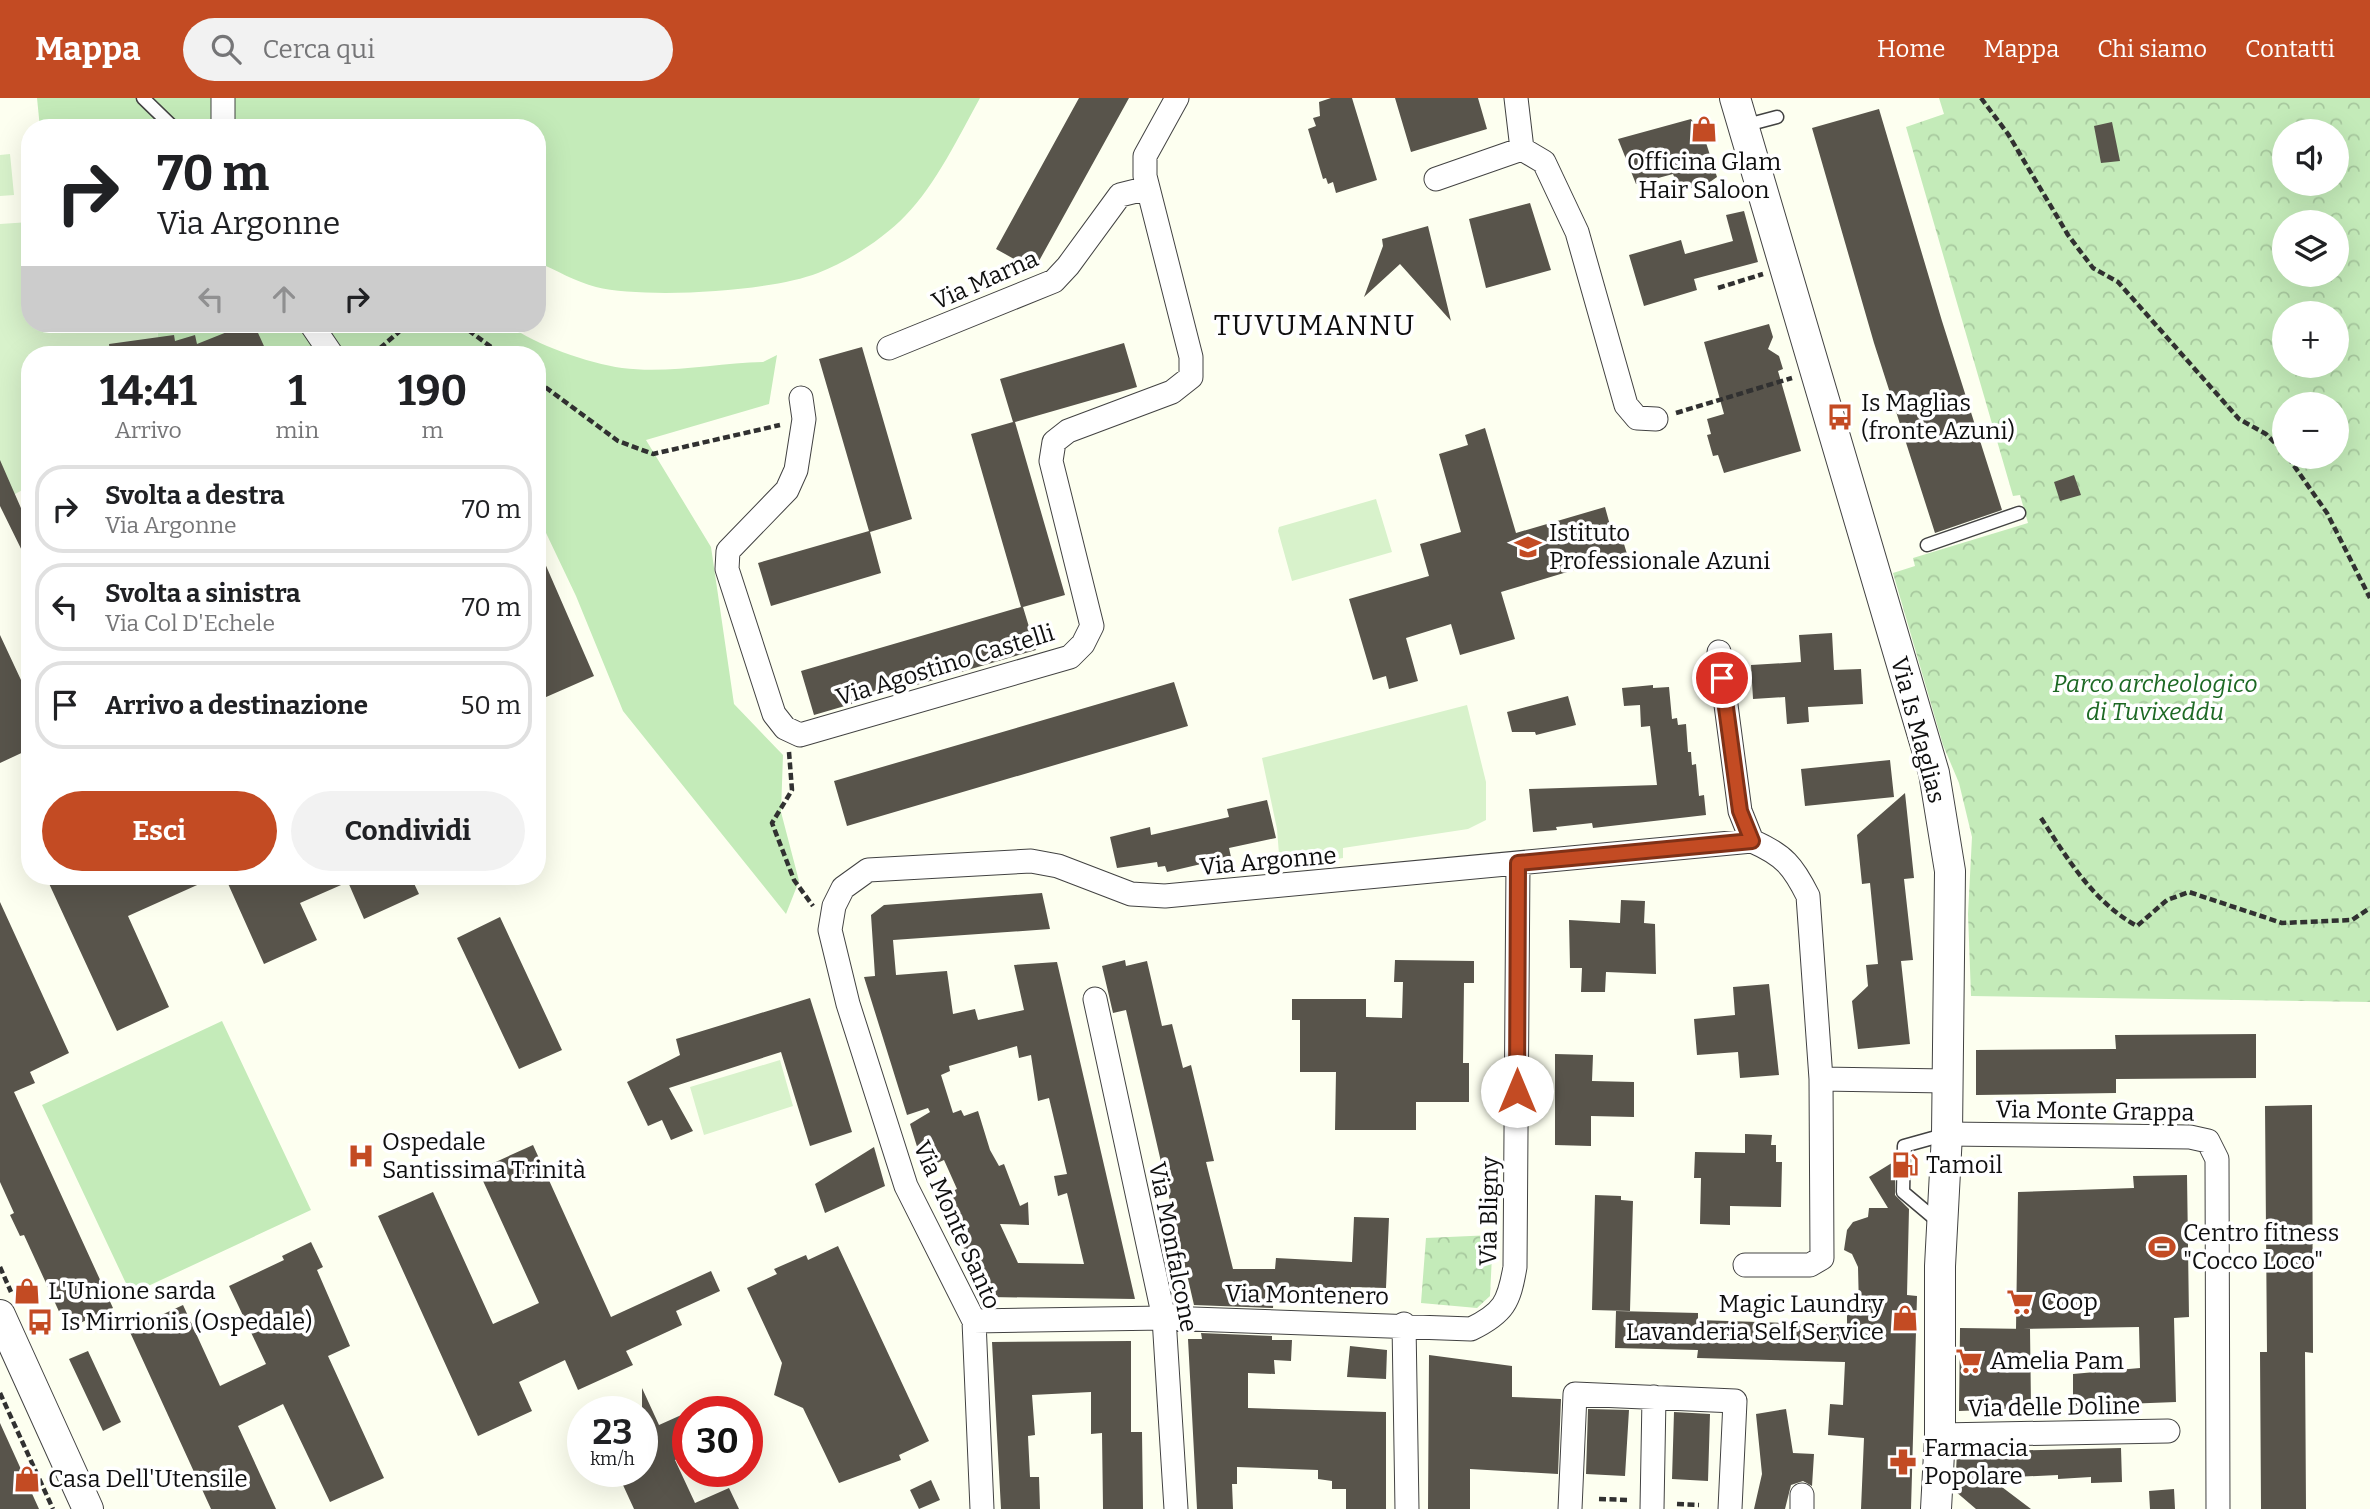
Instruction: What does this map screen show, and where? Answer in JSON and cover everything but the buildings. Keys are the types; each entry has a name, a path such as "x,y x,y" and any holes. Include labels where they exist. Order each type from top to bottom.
{"street":[{"path":"223,98 223,119"},
{"name":"Via Agostino Castelli","path":"785,728 800,736 1070,657 1083,644 1092,626 1051,461 1054,442 1068,431 1172,392 1191,377 1191,356 1148,188 1145,156 1177,98"},
{"path":"1516,98 1522,149"},
{"name":"Via Is Maglias","path":"1739,112 1934,773 1950,871 1947,1134 1942,1225 1940,1434 1936,1509"},
{"path":"1436,179 1522,149 1544,162 1577,232 1626,405 1637,418 1656,419"},
{"name":"Via Marna","path":"889,348 1054,281 1120,195 1148,188"},
{"path":"785,728 774,714 727,569 729,551 787,490 796,470 803,409"},
{"path":"1719,652 1740,811 1752,841 1775,851 1795,870 1808,896 1821,1079 1822,1258 1810,1265 1745,1265"},
{"name":"Via Argonne","path":"830,930 834,906 843,888 868,870 1031,861 1058,866 1131,894 1165,896 1752,841"},
{"name":"Via Bligny","path":"1471,1329 1494,1318 1510,1297 1516,1267 1518,863"},
{"name":"Via Monte Santo","path":"830,930 848,1004 906,1186 974,1321 982,1509"},
{"name":"Via Monfalcone","path":"1095,999 1164,1318 1176,1509"},
{"path":"1821,1079 1946,1081"},
{"name":"Via Monte Grappa","path":"1947,1134 2190,1137 2208,1141 2217,1159 2218,1509"},
{"path":"0,1315 88,1509"},
{"name":"Via Montenero","path":"974,1321 1164,1318 1404,1324 1471,1329"},
{"path":"1404,1324 1407,1509"},
{"path":"1570,1509 1575,1394 1735,1401 1730,1509"},
{"path":"1652,1509 1654,1397"},
{"name":"Via delle Doline","path":"1940,1434 2168,1431"}],"lane":[{"path":"143,98 165,119"},
{"path":"1739,112 1777,117"},
{"path":"1927,545 2019,513"},
{"path":"1942,1225 1903,1192 1904,1146 1947,1134"}],"path":[{"path":"1981,98 2008,134 2068,235 2093,268 2118,282 2230,410 2251,428 2266,434 2272,440"},
{"path":"1718,288 1784,268"},
{"path":"382,346 398,333"},
{"path":"472,333 490,346"},
{"path":"1656,419 1814,371"},
{"path":"546,388 618,441 653,454 803,409"},
{"path":"2296,469 2327,513 2370,598"},
{"path":"785,728 792,790 772,823 794,880"},
{"path":"2041,818 2093,891 2121,917 2137,926 2168,900 2189,892 2282,923 2352,920 2370,908"},
{"path":"0,1393 53,1509"},
{"path":"1599,1499 1628,1500"},
{"path":"1677,1504 1699,1505"}],"green space":[{"path":"37,98 980,98 927,190 897,224 865,248 830,268 796,280 739,289 675,293 618,291 596,287 546,266 546,119 39,119"},
{"name":"Parco archeologico di Tuvixeddu","path":"1939,98 2370,98 2370,1002 1971,996 1968,914 1972,837 1959,783 1943,745 1893,573 1915,566 1913,558 2028,523 2020,495 2013,496 1906,127 1944,114"},
{"path":"10,154 14,195 0,196 0,155"},
{"path":"21,223 21,333 157,333 160,346 21,346 21,491 0,502 0,224"},
{"path":"157,333 521,333 562,352 608,366 639,370 763,362 777,355 769,404 646,440 711,547 734,704 783,755 781,812 799,881 786,914 623,711 576,596 546,533 546,346 160,346"},
{"path":"1376,499 1392,552 1292,581 1279,527"},
{"path":"1467,705 1486,782 1486,820 1468,829 1343,848 1343,858 1280,867 1277,829 1262,758"},
{"path":"222,1021 311,1210 131,1294 42,1105"},
{"path":"780,1060 793,1106 704,1135 690,1087"},
{"path":"1493,1235 1490,1296 1477,1308 1421,1303 1426,1238"}],"place":[{"name":"Officina Glam Hair Saloon","path":"1704,129"},
{"name":"Is Maglias (fronte Azuni)","path":"1840,417"},
{"name":"Istituto Professionale Azuni","path":"1528,547"},
{"name":"Ospedale Santissima Trinità","path":"361,1156"},
{"name":"Tamoil","path":"1905,1165"},
{"name":"Centro fitness \"Cocco Loco\"","path":"2162,1247"},
{"name":"L'Unione sarda","path":"27,1291"},
{"name":"Coop","path":"2020,1302"},
{"name":"Magic Laundry Lavanderia Self Service","path":"1905,1318"},
{"name":"Is Mirrionis (Ospedale)","path":"40,1322"},
{"name":"Amelia Pam","path":"1969,1361"},
{"name":"Farmacia Popolare","path":"1903,1462"},
{"name":"Casa Dell'Utensile","path":"27,1479"}],"district":[{"name":"TUVUMANNU","path":"1315,325"}],"route":[{"path":"1517,1091 1518,863 1752,841 1740,811 1722,678"}]}
